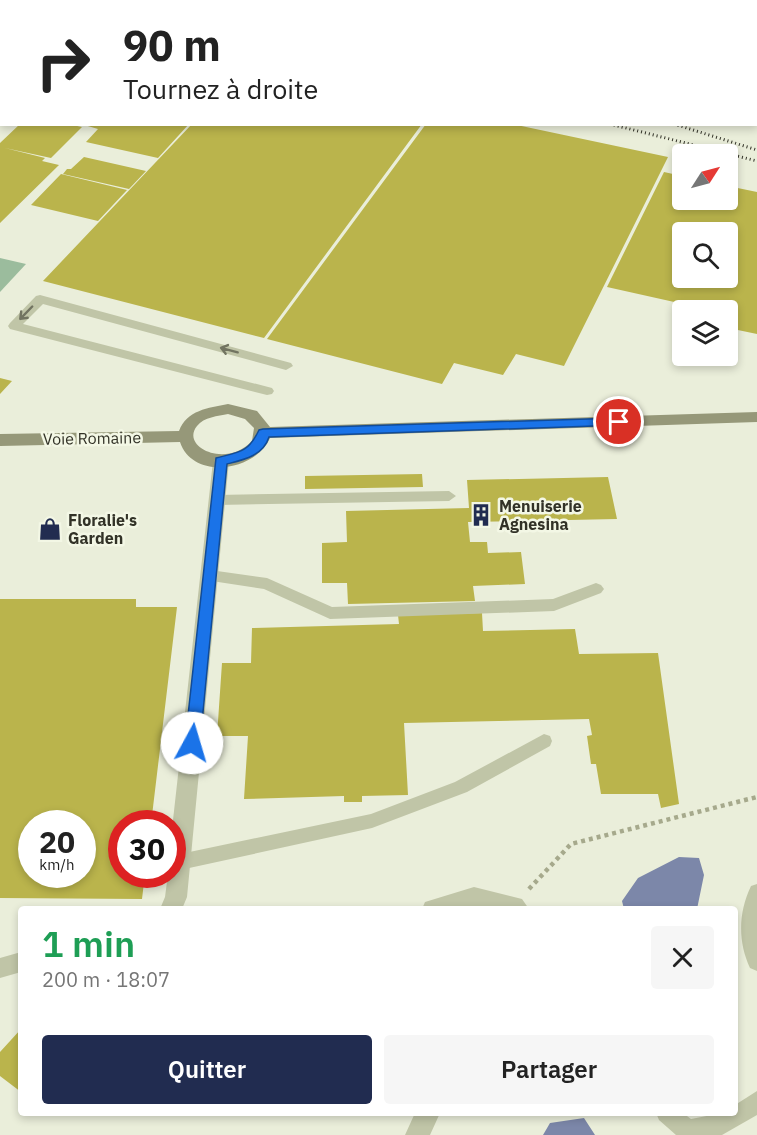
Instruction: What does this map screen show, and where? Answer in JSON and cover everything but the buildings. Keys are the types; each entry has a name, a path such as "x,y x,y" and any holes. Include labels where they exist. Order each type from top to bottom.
{"main road":[{"path":"228,409 251,414 262,426 263,433 261,442 246,456 221,461 199,456 186,444 185,436 187,427 194,420 215,410 228,409"},
{"path":"263,433 757,417"},
{"name":"Voie Romaine","path":"0,440 185,436"}],"street":[{"path":"185,810 221,461"},
{"path":"172,906 177,888"},
{"path":"444,906 474,897 512,906"},
{"path":"0,968 18,963"},
{"path":"417,1135 426,1116"}],"lane":[{"path":"267,392 14,326 40,299 286,366"},
{"path":"217,500 449,496"},
{"path":"210,576 267,584 330,613 554,605 596,589"},
{"path":"186,861 372,821 461,787 544,741"},
{"path":"757,892 750,911 752,948 757,962"},
{"path":"738,1115 757,1101"},
{"path":"669,1116 690,1134 721,1125 736,1116"}],"path":[{"path":"517,906 571,844 757,798"}],"green space":[{"path":"0,258 26,264 0,292"}],"water":[{"path":"679,857 699,858 704,875 698,906 623,906 622,901 638,878"},
{"path":"584,1118 595,1135 543,1135 550,1123"}],"railway":[{"path":"618,126 757,161"},
{"path":"680,126 757,150"}],"place":[{"name":"Menuiserie Agnesina","path":"481,515"},
{"name":"Floralie's Garden","path":"50,529"}],"route":[{"path":"192,743 221,461 246,456 261,442 263,433 619,422"}]}
